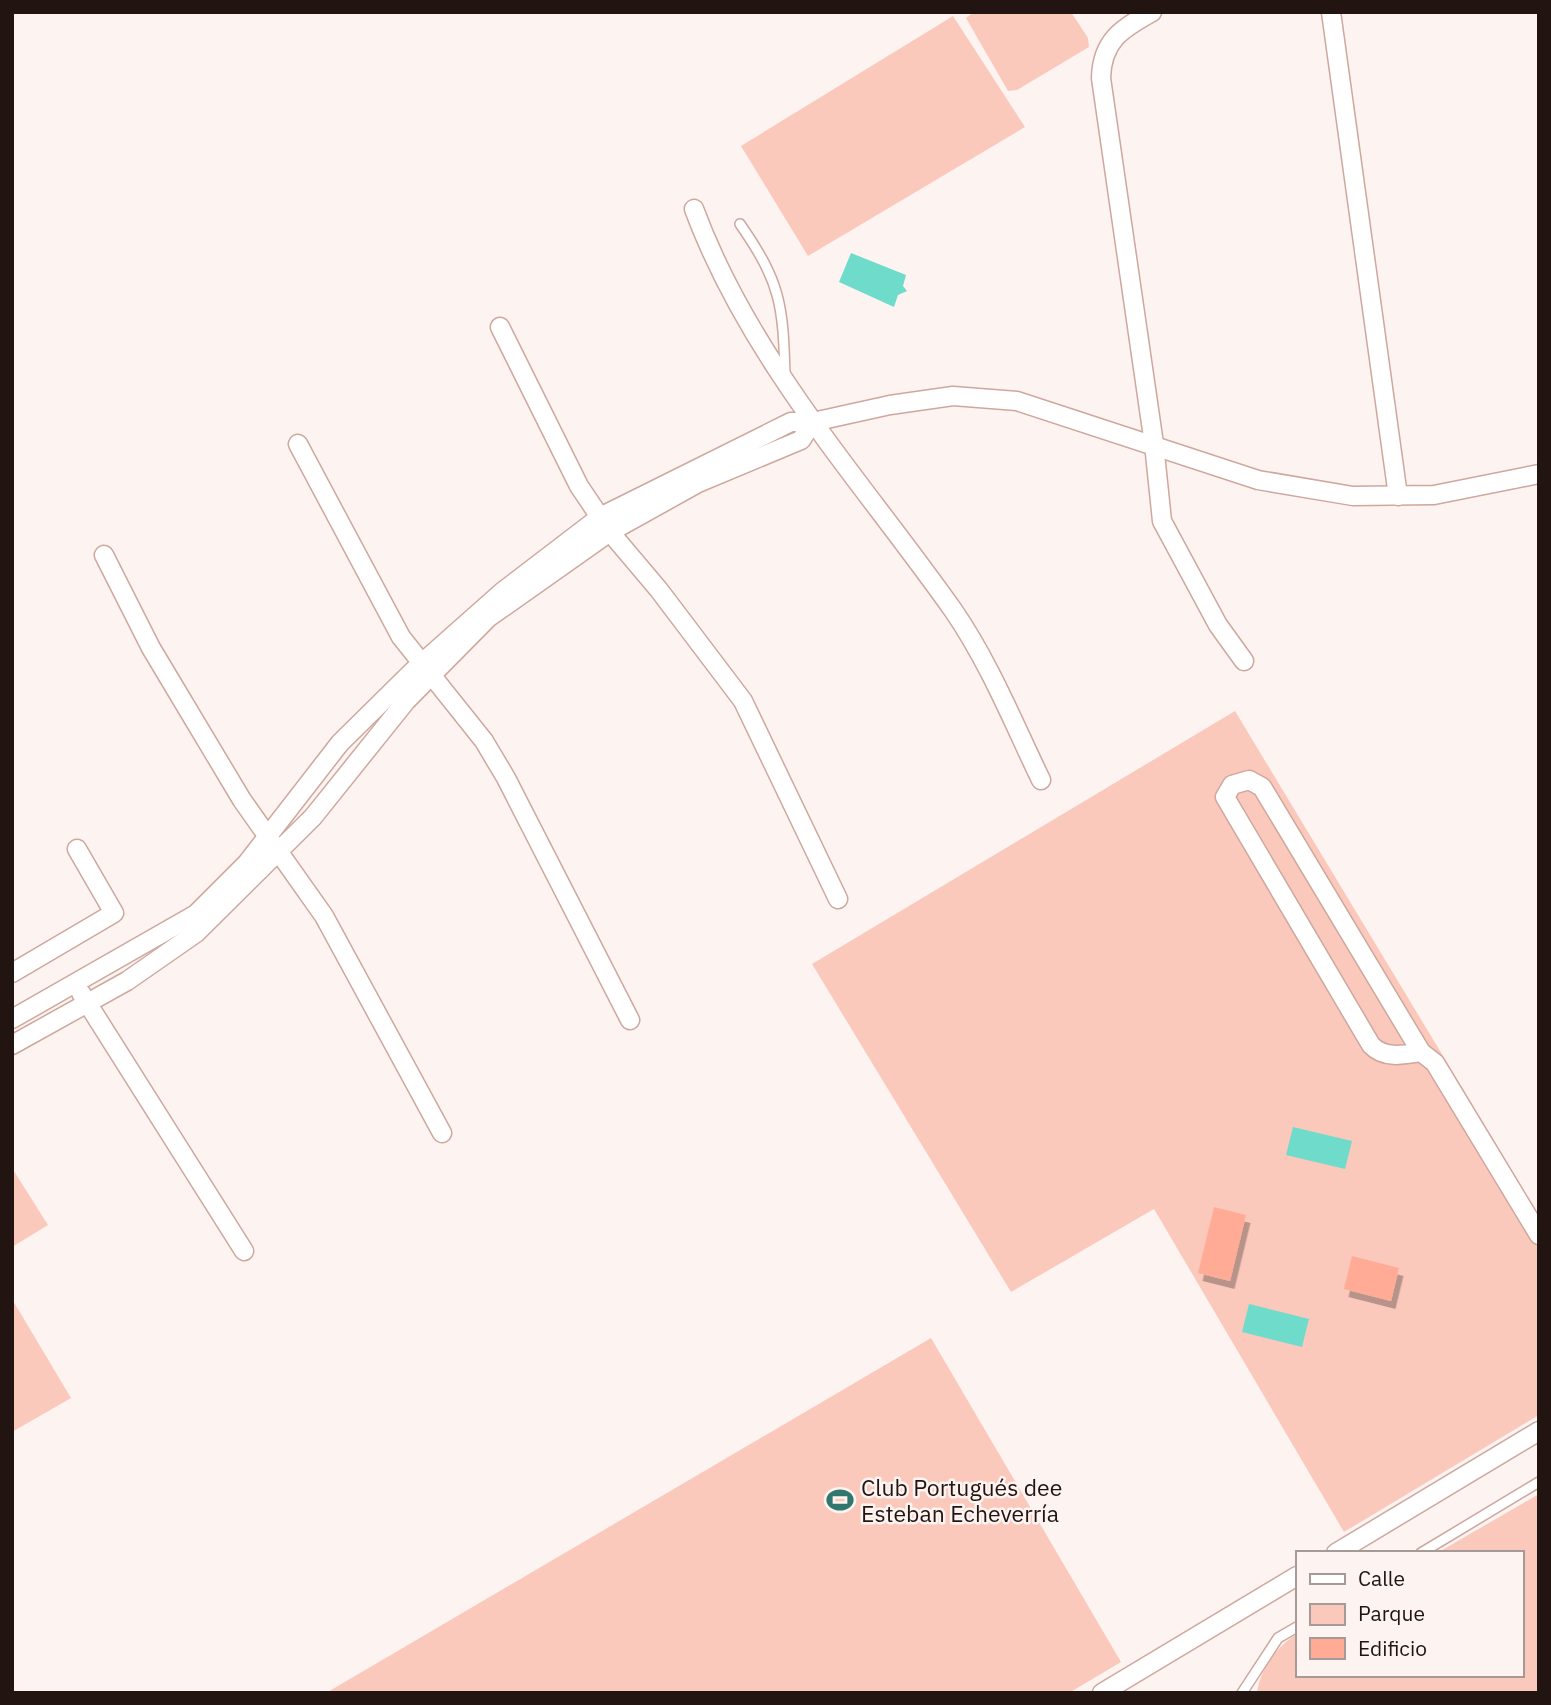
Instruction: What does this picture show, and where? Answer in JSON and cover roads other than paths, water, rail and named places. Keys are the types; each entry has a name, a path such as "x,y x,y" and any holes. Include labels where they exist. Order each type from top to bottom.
{"street":[{"path":"1152,12 1112,37 1101,63 1101,78 1154,444 1162,521 1218,625 1244,660"},
{"path":"1331,12 1398,496"},
{"path":"694,209 721,276 785,380 954,613 992,680 1041,780"},
{"path":"500,327 579,486 605,524 743,701 838,899"},
{"path":"12,1019 195,914 247,863 340,743 427,669 502,592 605,524 791,422 813,422 890,405 953,396 1017,401 1258,480 1353,496 1434,495 1539,474"},
{"path":"298,444 401,637 484,741 506,778 630,1020"},
{"path":"104,555 151,648 242,800 324,916 442,1133"},
{"path":"12,1045 127,981 196,933 313,817 406,701 427,669"},
{"path":"1421,1052 1399,1055 1377,1052 1371,1045 1225,797 1232,785 1249,780 1262,787 1421,1052 1435,1063 1539,1235"},
{"path":"12,974 114,913 77,849"},
{"path":"75,985 244,1251"},
{"path":"1339,1551 1539,1431"},
{"path":"1102,1693 1296,1577"}],"lane":[{"path":"740,225 766,261 777,288 784,325 785,380"},
{"path":"1424,1551 1539,1482"},
{"path":"1242,1693 1278,1638 1296,1627"}],"place":[{"name":"Club Portugués dee Esteban Echeverría","path":"840,1500"}]}
